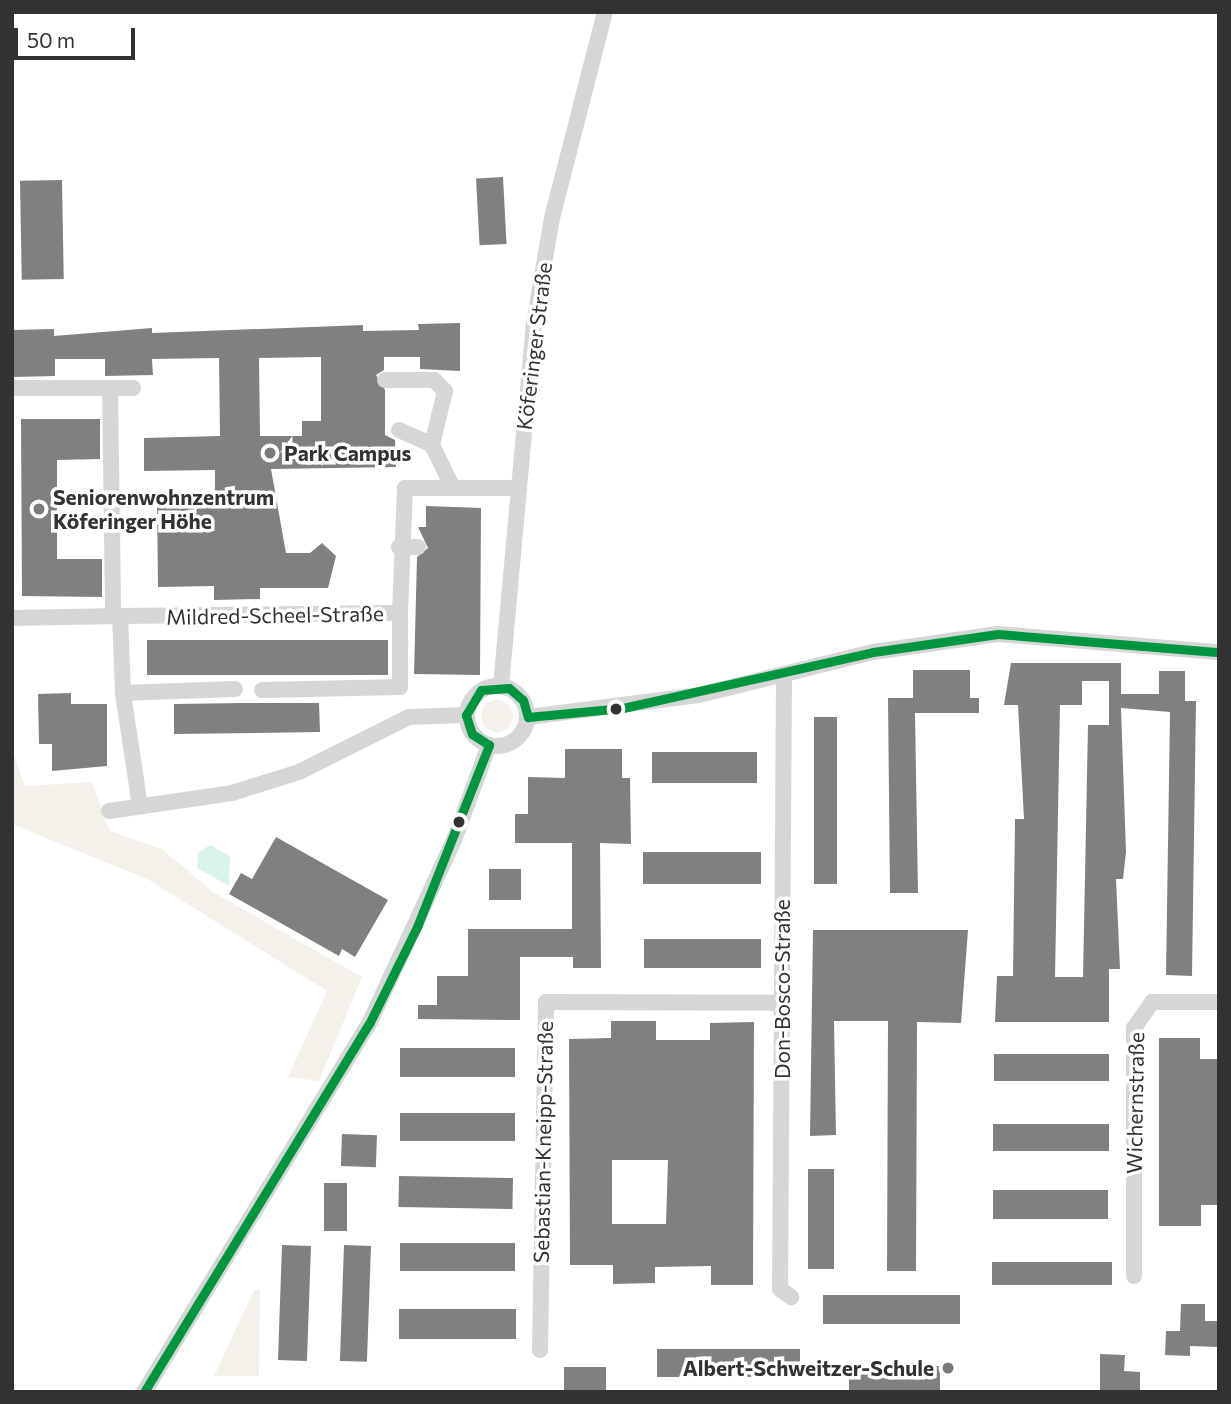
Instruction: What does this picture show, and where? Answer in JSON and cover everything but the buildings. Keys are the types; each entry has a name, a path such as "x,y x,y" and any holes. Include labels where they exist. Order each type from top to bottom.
{"street":[{"name":"Köferinger Straße","path":"501,686 527,377 552,218 605,12"},
{"path":"384,380 434,380 445,391 432,445 452,486"},
{"path":"12,388 133,388"},
{"path":"110,388 122,693 140,806"},
{"path":"399,430 432,445"},
{"name":"Mildred-Scheel-Straße","path":"12,618 400,613 399,547 405,488 519,488"},
{"path":"399,547 418,547"},
{"path":"262,690 400,687 407,660 400,613"},
{"path":"527,717 624,708 784,676 873,652 999,634 1219,652"},
{"name":"Don-Bosco-Straße","path":"784,676 780,1289 791,1297"},
{"path":"501,686 523,700 527,717 515,741 489,746 472,734 466,715 474,696 501,686"},
{"path":"122,693 235,689"},
{"path":"109,811 232,793 299,772 409,717 466,715"},
{"path":"144,1392 369,1024 449,852 489,746"},
{"name":"Sebastian-Kneipp-Straße","path":"540,1350 546,1002 781,1003"},
{"name":"Wichernstraße","path":"1135,1276 1135,1028 1152,1002 1219,1002"}],"shaded area":[{"path":"497,700 508,705 513,716 508,727 497,732 486,727 481,716 486,705"},
{"path":"12,749 25,786 92,782 110,831 162,849 213,892 362,977 319,1081 288,1077 327,991 149,880 12,824"},
{"path":"210,845 230,856 229,886 197,868 198,853"},
{"path":"254,1290 260,1290 259,1376 214,1376"}],"transit line":[{"path":"144,1392 369,1024 417,927 489,745 472,734 466,715 481,690 509,688 523,700 528,717 623,708 873,652 998,634 1219,652"}],"place":[{"name":"Park Campus","path":"270,453"},
{"name":"Seniorenwohnzentrum Köferinger Höhe","path":"39,509"},
{"name":"Albert-Schweitzer-Schule","path":"948,1368"}]}
